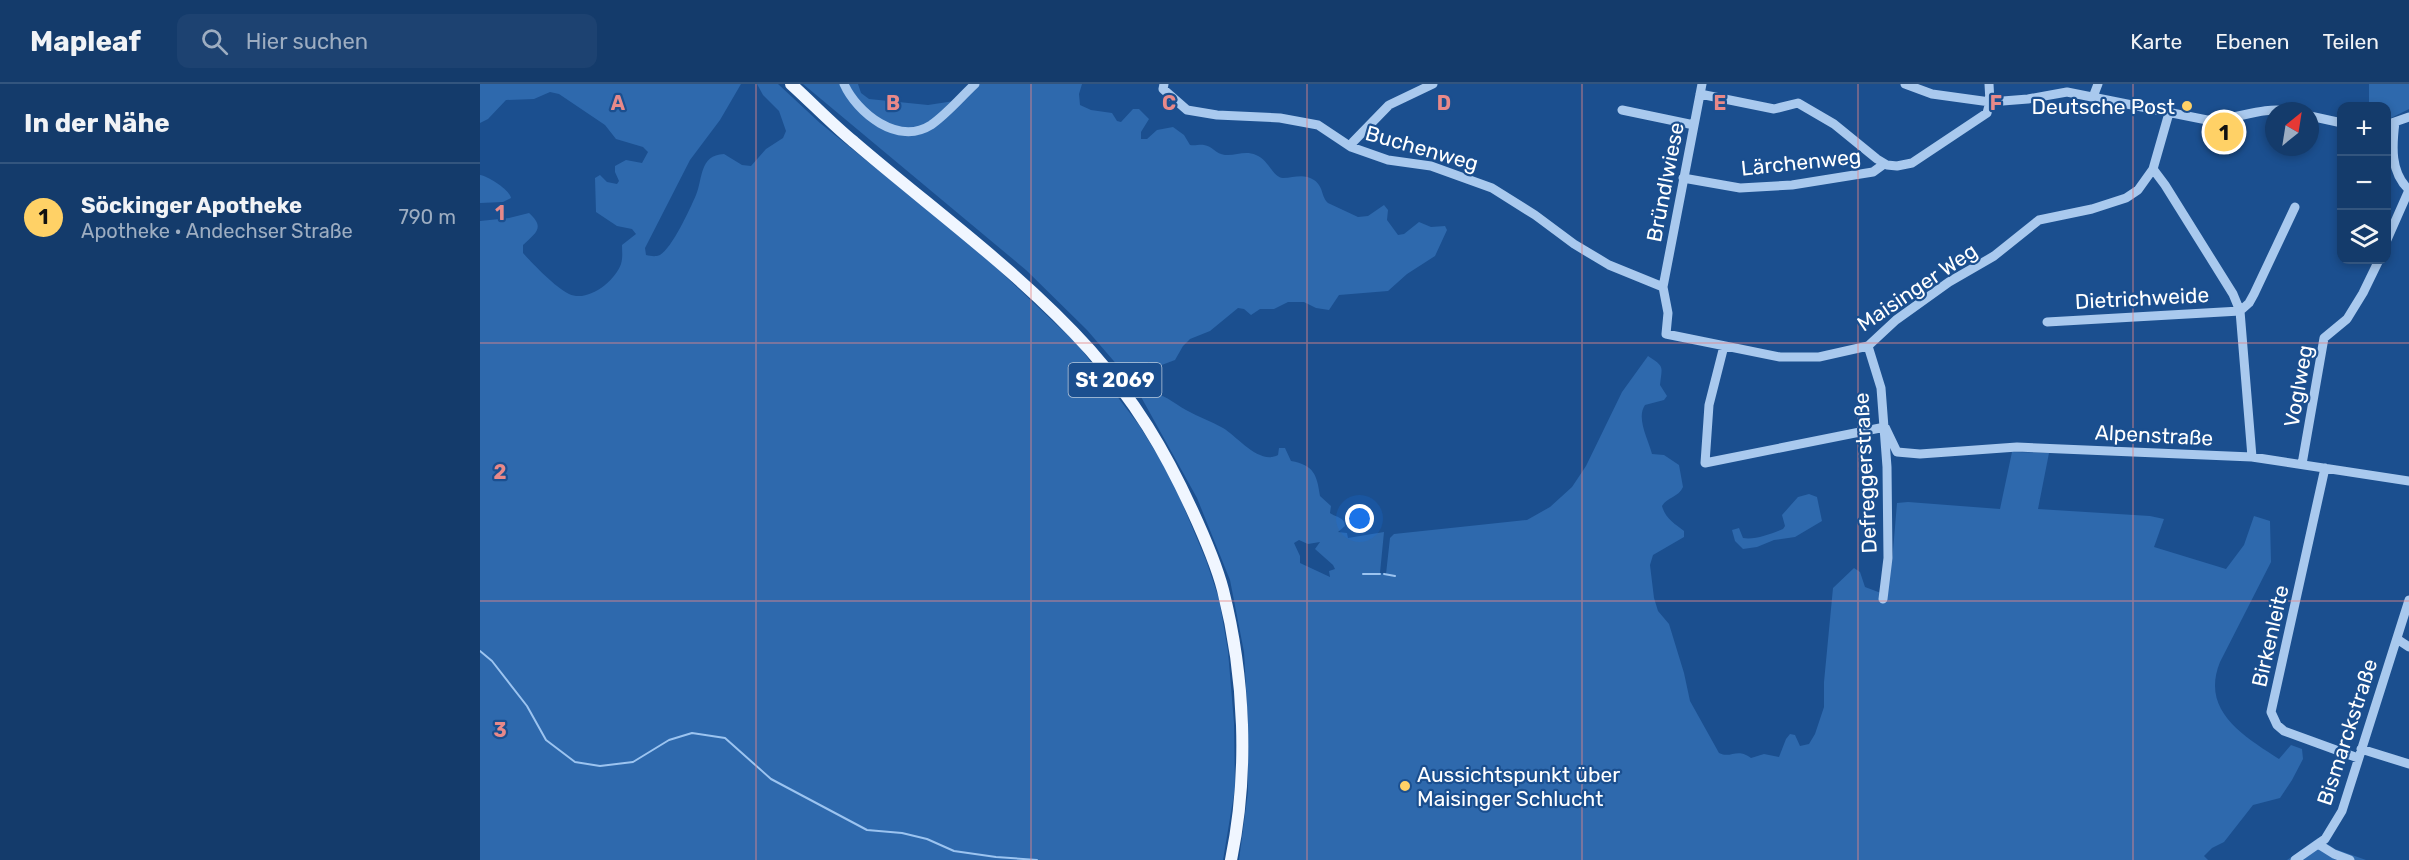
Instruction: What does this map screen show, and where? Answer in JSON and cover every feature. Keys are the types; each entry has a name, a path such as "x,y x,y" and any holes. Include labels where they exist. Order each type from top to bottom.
{"main road":[{"name":"St 2069","path":"791,84 852,141 987,253 1089,349 1135,404 1172,467 1202,532 1223,589 1237,676 1241,723 1241,790 1231,860"}],"street":[{"path":"844,84 859,107 867,114 880,124 904,131 930,126 975,84"},
{"name":"Buchenweg","path":"1164,84 1163,89 1187,110 1217,115 1280,118 1318,125 1351,147 1388,160 1431,166 1492,188 1609,265 1663,287"},
{"path":"1351,147 1353,142 1389,105 1433,84"},
{"name":"Bründlwiese","path":"1663,287 1702,84"},
{"path":"1905,84 1932,94 1990,102 2028,99 2067,92 2169,113 2221,120 2265,111"},
{"path":"1989,84 1990,102"},
{"path":"2093,97 2098,84"},
{"path":"1700,94 1774,109 1798,103 1834,124 1884,164"},
{"name":"Lärchenweg","path":"1683,178 1740,188 1792,185 1873,172 1884,164 1897,166 1912,163 1987,113 1990,102"},
{"path":"1622,110 1694,125"},
{"name":"Maisinger Weg","path":"1663,287 1668,313 1666,334 1780,357 1819,357 1868,346 1896,320 1949,282 1994,256 2039,220 2092,209 2126,198 2138,190 2153,169 2169,113"},
{"path":"2391,124 2409,117"},
{"path":"2319,118 2337,122"},
{"path":"2391,160 2403,184 2409,190 2391,231"},
{"path":"2153,169 2232,294 2240,311 2252,457"},
{"path":"2240,311 2249,303 2254,294 2295,207"},
{"name":"Voglweg","path":"2302,464 2324,338 2347,319 2377,264"},
{"name":"Dietrichweide","path":"2047,322 2240,311"},
{"path":"1724,346 1709,405 1705,464 1885,427"},
{"name":"Defreggerstraße","path":"1868,346 1881,388 1885,427 1888,525 1883,599"},
{"name":"Alpenstraße","path":"1885,427 1897,452 1920,454 2017,447 2252,457 2409,482"},
{"name":"Birkenleite","path":"2325,468 2271,712 2277,725 2284,730 2359,753 2409,764"},
{"name":"Bismarckstraße","path":"2295,860 2325,839 2342,811 2409,600"},
{"path":"2397,639 2409,647"},
{"path":"2318,844 2350,860"}],"shaded area":[{"path":"480,84 741,84 720,120 690,160 645,248 646,255 655,256 665,251 680,228 696,195 703,169 710,159 724,154 742,165 751,166 766,149 783,138 786,131 779,111 763,95 757,84 778,84 820,123 982,254 1078,345 1139,425 1171,477 1206,560 1219,599 1228,651 1234,723 1235,788 1223,860 480,860 480,221 529,213 538,227 535,234 523,245 523,253 563,291 576,296 592,293 600,289 618,271 621,264 622,245 636,234 632,229 617,226 596,212 595,178 600,175 607,182 617,184 619,181 615,166 626,160 642,163 648,152 643,147 616,139 605,125 559,94 550,92 534,99 506,100 488,119 480,123"},
{"path":"803,84 858,84 861,93 869,99 928,105 961,100 979,84 1082,84 1079,94 1080,105 1091,110 1112,113 1117,121 1121,122 1133,109 1139,109 1149,119 1141,132 1141,139 1147,139 1157,130 1173,127 1184,135 1190,145 1207,146 1225,155 1252,154 1260,157 1280,177 1310,178 1319,186 1328,203 1358,217 1368,216 1384,205 1388,210 1387,220 1398,235 1404,234 1419,222 1431,227 1445,226 1447,230 1435,256 1407,274 1388,291 1339,295 1329,310 1316,308 1304,302 1288,302 1274,309 1260,309 1251,315 1244,309 1238,308 1210,331 1190,339 1175,360 1159,366 1148,362 1142,378 1137,379 1125,374 1087,330 1026,270"},
{"path":"2369,84 2409,84 2409,109 2391,118 2391,102 2369,102"},
{"path":"480,175 498,184 507,191 511,198 503,202 480,203"},
{"path":"1648,356 1660,365 1662,370 1660,385 1667,396 1664,400 1645,405 1642,422 1652,454 1664,455 1679,465 1683,487 1662,506 1668,517 1684,531 1684,537 1653,555 1650,565 1654,598 1658,611 1669,624 1690,701 1719,753 1727,755 1742,753 1751,758 1764,754 1779,757 1790,734 1795,735 1800,746 1809,744 1815,734 1824,707 1824,682 1833,588 1854,568 1860,572 1865,587 1881,593 1886,567 1892,563 1897,503 2000,509 2012,452 2049,453 2038,509 2150,516 2164,519 2154,547 2226,569 2244,545 2254,516 2270,521 2271,562 2220,662 2215,679 2216,695 2229,720 2252,741 2279,759 2291,745 2302,749 2303,759 2292,780 2280,798 2253,805 2224,842 2212,848 2204,856 2208,860 1239,860 1248,792 1248,723 1244,652 1230,580 1197,498 1140,395 1153,393 1164,396 1223,428 1249,449 1264,456 1278,455 1279,448 1285,448 1291,461 1305,465 1313,472 1320,496 1331,506 1330,513 1345,523 1345,526 1338,532 1347,533 1348,538 1384,532 1380,573 1386,574 1390,538 1394,534 1527,520 1550,507 1572,487 1586,466 1622,392","holes":["1299,540 1308,544 1320,542 1315,549 1335,569 1329,571 1330,577 1300,563 1300,556 1294,543"]},
{"path":"1809,494 1817,497 1822,521 1795,537 1774,540 1757,547 1743,549 1735,541 1732,530 1739,528 1743,538 1763,536 1783,529 1785,526 1782,515 1798,497"},
{"path":"2318,838 2335,849 2366,860 2287,860"}],"waterway":[{"path":"1363,574 1380,574"},
{"path":"1384,574 1395,576"},
{"path":"480,651 492,661 527,706 546,740 575,762 600,766 633,762 669,740 692,733 725,738 771,779 867,830 902,833 927,839 954,851 1037,860"}],"place":[{"name":"Deutsche Post","path":"2187,106"},
{"name":"Söckinger Apotheke","path":"2224,132"},
{"name":"Aussichtspunkt über Maisinger Schlucht","path":"1405,786"}]}
